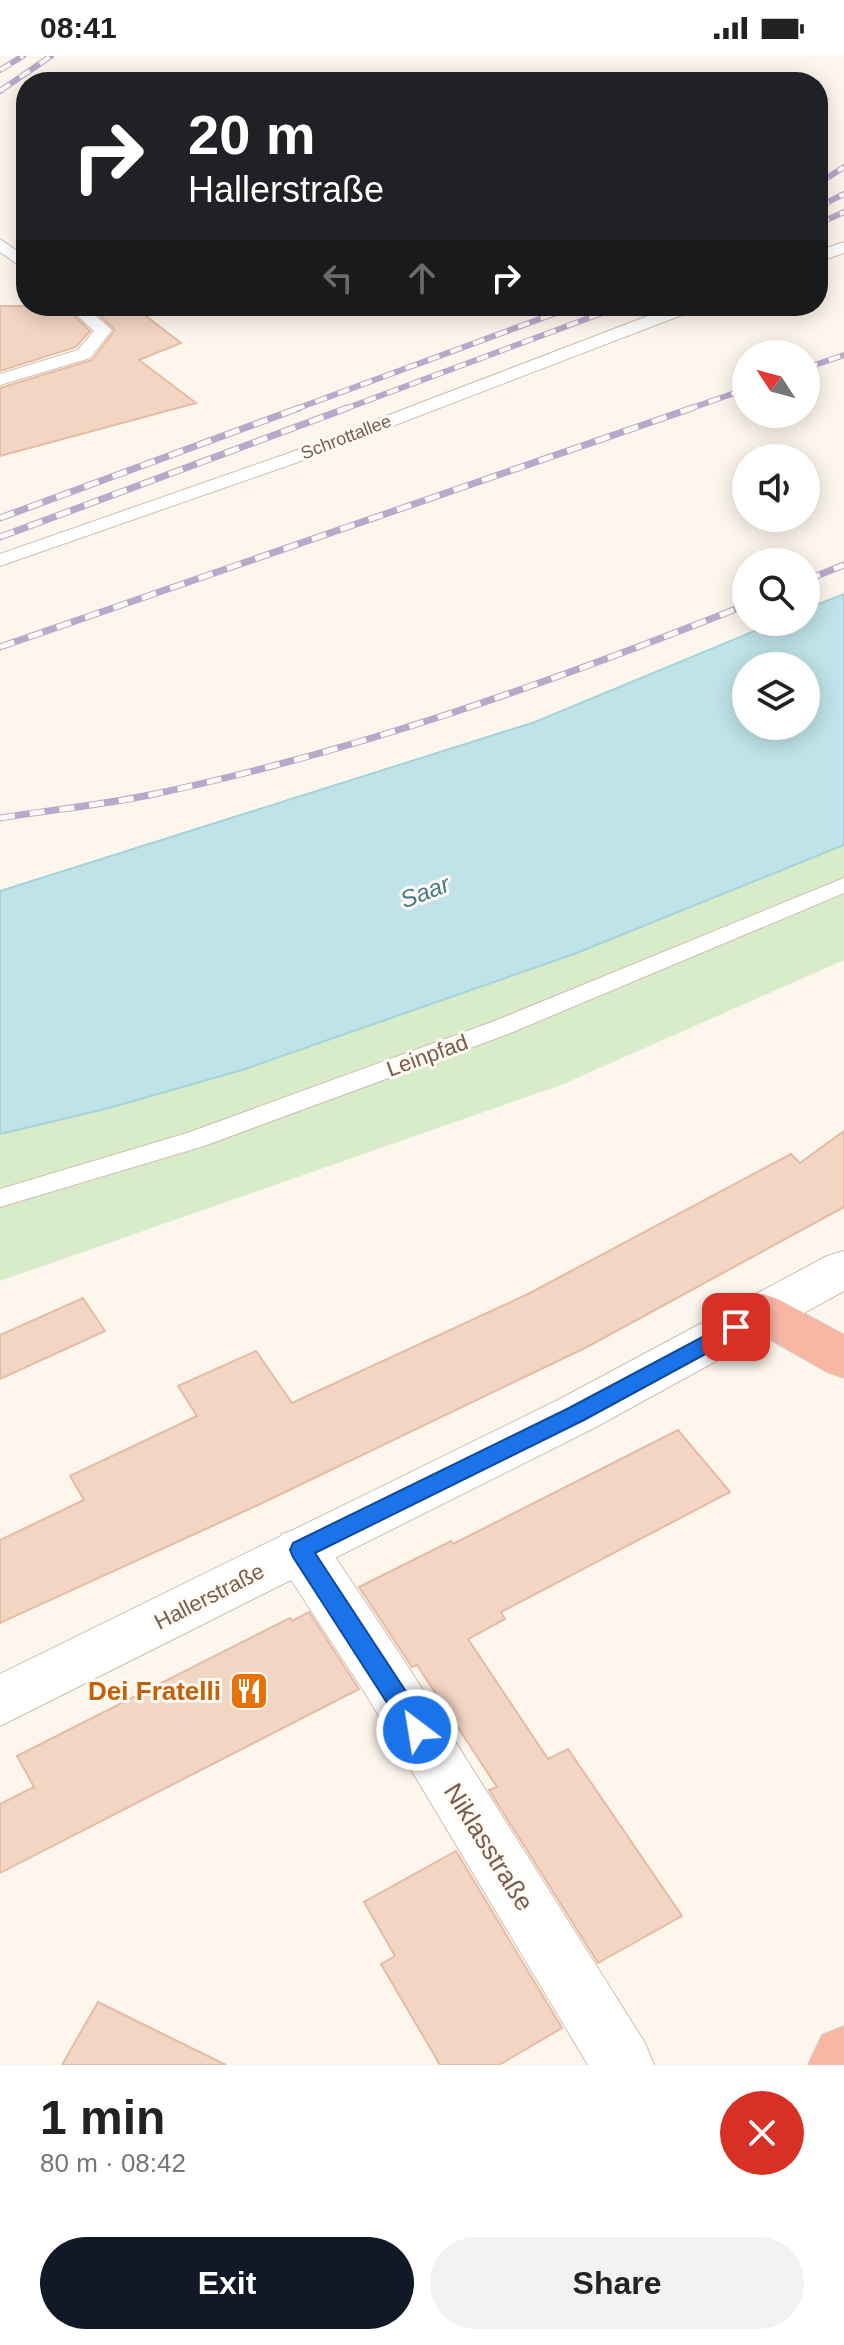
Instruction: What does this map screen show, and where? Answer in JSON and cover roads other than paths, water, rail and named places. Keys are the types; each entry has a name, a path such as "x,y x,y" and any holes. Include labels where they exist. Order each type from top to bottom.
{"highway":[{"path":"763,1313 844,1358"},
{"path":"839,2065 844,2057"}],"street":[{"name":"Hallerstraße","path":"0,1701 576,1414 844,1269"},
{"name":"Niklasstraße","path":"301,1550 386,1679 623,2065"}],"lane":[{"path":"0,244 16,257"},
{"path":"0,380 84,354 104,330 87,316"},
{"name":"Schrottallee","path":"0,560 298,456 663,316"},
{"name":"Leinpfad","path":"0,1198 195,1140 500,1028 844,885"}],"water":[{"name":"Saar","path":"844,594 844,845 574,954 242,1070 109,1108 0,1134 0,891 535,722 742,636 820,636 820,603"}],"railway":[{"path":"0,70 23,56"},
{"path":"28,72 51,56"},
{"path":"0,91 16,80"},
{"path":"828,177 844,167"},
{"path":"828,202 844,194"},
{"path":"828,219 844,212"},
{"path":"293,410 548,316"},
{"path":"342,410 594,316"},
{"path":"820,363 844,355"},
{"path":"686,410 732,394"},
{"path":"0,518 299,408"},
{"path":"0,537 347,408"},
{"path":"0,647 692,408"},
{"path":"820,574 844,565"},
{"path":"0,818 150,795 302,758 526,688 732,610"}],"place":[{"name":"Dei Fratelli","path":"249,1691"}]}
